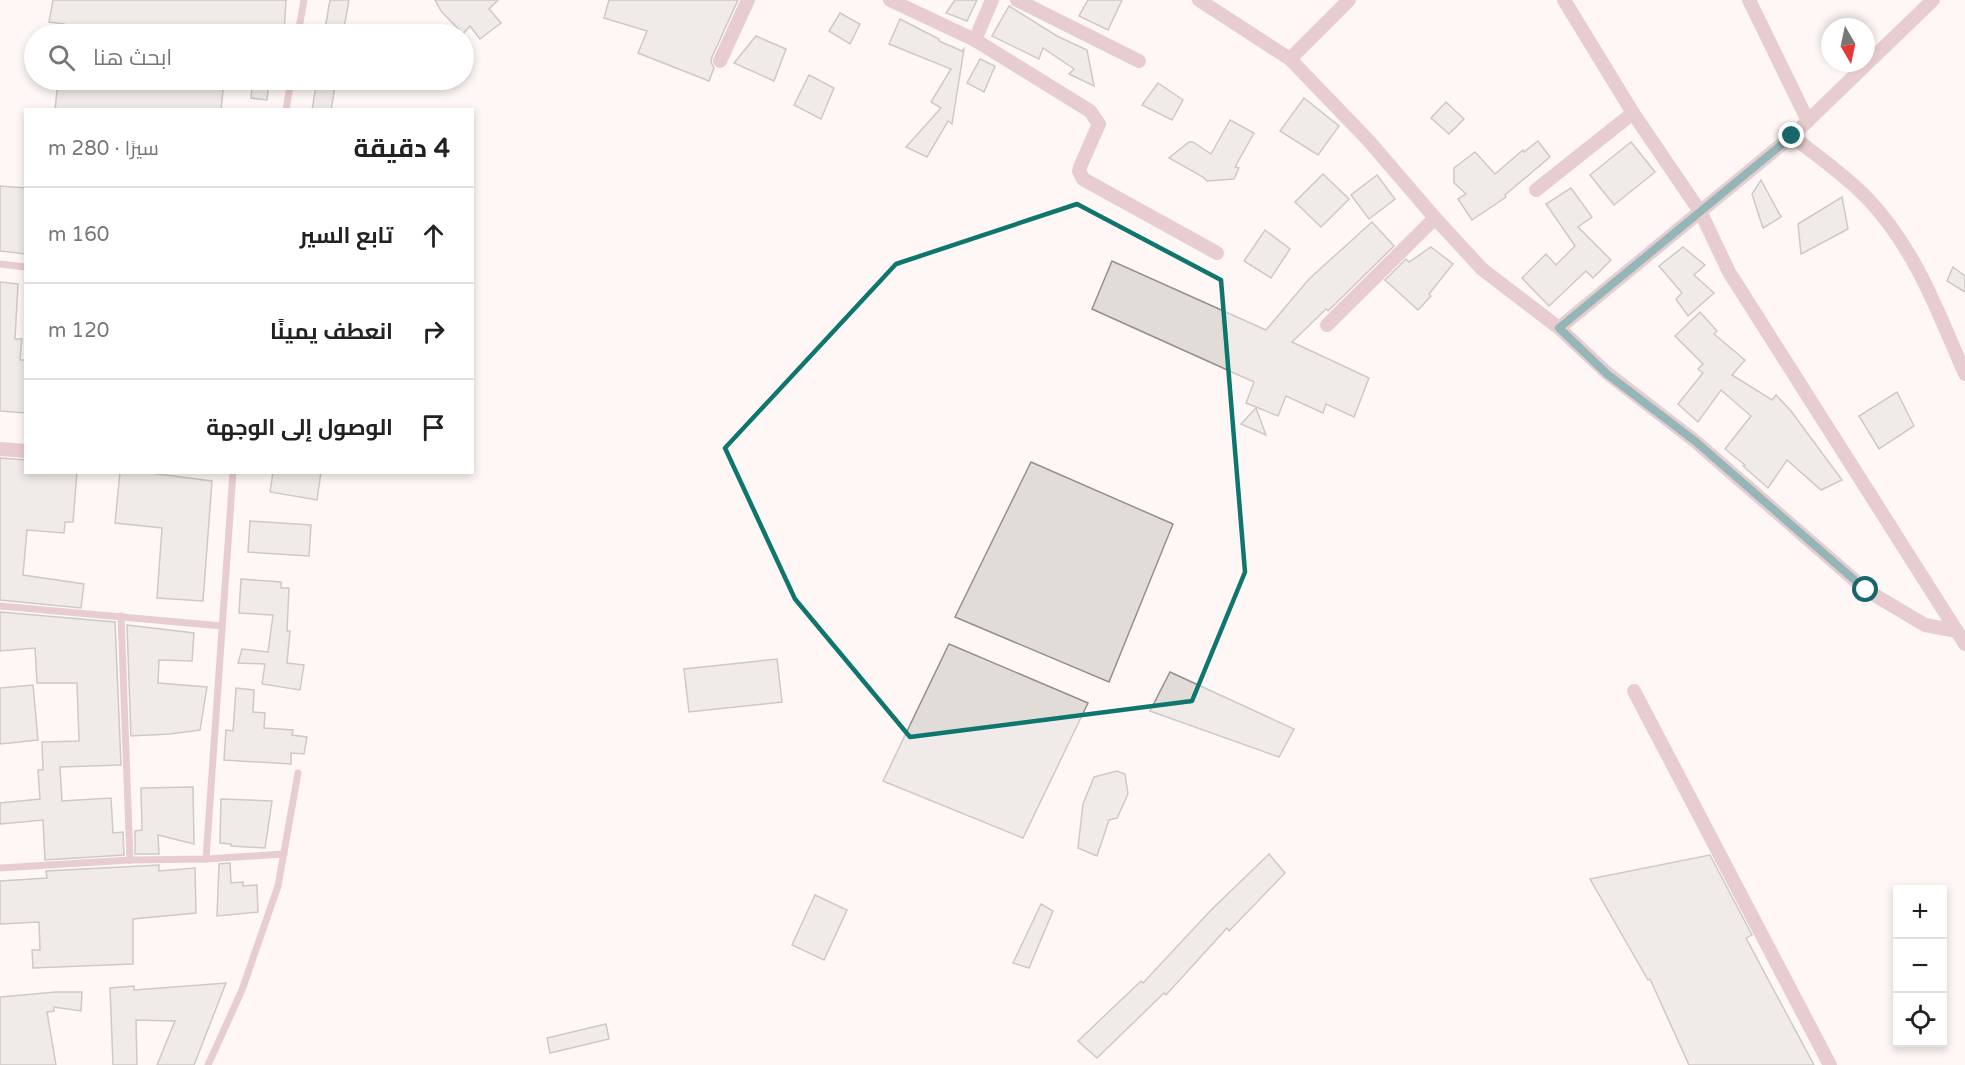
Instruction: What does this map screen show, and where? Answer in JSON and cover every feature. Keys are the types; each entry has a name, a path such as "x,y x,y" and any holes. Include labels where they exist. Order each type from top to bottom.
{"street":[{"path":"720,62 748,0"},
{"path":"890,0 975,40 1094,115 1098,120 1098,129 1080,167 1079,171 1083,179 1217,253"},
{"path":"975,40 992,0"},
{"path":"1017,0 1139,61"},
{"path":"1198,0 1290,59 1368,140 1482,269 1559,328 1607,374 1695,441 1866,590 1924,626 1957,631"},
{"path":"1290,59 1349,0"},
{"path":"1564,0 1633,113 1701,213 1729,272 1965,644"},
{"path":"1749,0 1808,121"},
{"path":"1559,328 1792,136 1933,0"},
{"path":"1536,190 1633,113"},
{"path":"1792,136 1865,195 1900,238 1931,294 1965,374"},
{"path":"1327,325 1435,218"},
{"path":"0,449 24,451"},
{"path":"1634,691 1830,1065"}],"lane":[{"path":"300,24 304,0"},
{"path":"286,108 289,90"},
{"path":"0,264 24,267"},
{"path":"206,860 233,474"},
{"path":"0,606 222,626"},
{"path":"121,616 130,860"},
{"path":"208,1065 242,990 278,886 298,773"},
{"path":"0,868 130,860 206,860 284,854"}],"highlighted area":[{"path":"1077,204 1221,280 1245,572 1192,701 910,737 795,599 725,448 896,264"}],"building":[{"path":"53,0 286,0 285,24 64,24 49,22"},
{"path":"330,0 349,0 345,24 326,24"},
{"path":"435,0 498,0 489,9 501,23 480,39 474,31 474,24 453,24 441,11"},
{"path":"609,0 738,0 712,57 711,62 714,68 709,81 638,53 647,31 604,18"},
{"path":"955,0 977,0 967,21 946,13"},
{"path":"1088,0 1122,0 1108,30 1079,16"},
{"path":"1009,6 1057,36 1087,50 1094,86 1069,74 1074,69 1043,48 1039,59 992,36"},
{"path":"840,13 860,24 850,44 829,31"},
{"path":"900,19 939,41 962,51 964,49 952,124 948,121 927,157 906,147 941,108 931,102 951,69 889,44"},
{"path":"756,36 786,49 774,81 734,63"},
{"path":"980,59 995,66 984,92 967,83"},
{"path":"809,75 834,88 821,119 794,105"},
{"path":"1158,83 1183,100 1172,120 1142,105"},
{"path":"57,90 223,90 221,108 55,108"},
{"path":"252,90 268,90 267,100 251,98"},
{"path":"315,90 334,90 331,108 312,108"},
{"path":"1304,98 1339,126 1318,155 1280,131"},
{"path":"1446,102 1464,119 1449,134 1431,118"},
{"path":"1230,120 1254,133 1235,167 1239,168 1234,179 1207,181 1169,158 1189,142 1193,142 1211,154"},
{"path":"1538,141 1550,157 1505,195 1506,197 1472,220 1458,199 1466,194 1454,183 1454,168 1475,152 1495,174 1523,150 1524,152"},
{"path":"1631,142 1655,172 1614,205 1590,175"},
{"path":"1323,174 1349,199 1321,227 1295,202"},
{"path":"1377,175 1395,199 1369,219 1351,195"},
{"path":"1761,180 1781,217 1763,228 1752,194"},
{"path":"0,186 24,188 24,254 0,251"},
{"path":"1571,188 1592,217 1578,227 1611,260 1593,278 1586,271 1549,306 1522,278 1546,254 1556,265 1575,246 1546,204"},
{"path":"1842,197 1848,229 1801,254 1798,224"},
{"path":"1372,222 1394,246 1328,311 1326,309 1292,342 1369,378 1354,417 1326,404 1323,413 1286,396 1278,416 1246,403 1254,382 1092,309 1112,261 1266,330 1309,279"},
{"path":"1265,230 1290,249 1271,278 1244,261"},
{"path":"1431,247 1453,264 1429,294 1431,296 1418,310 1385,280 1406,259 1409,262"},
{"path":"1683,247 1705,265 1694,275 1714,293 1688,316 1676,299 1682,293 1659,266"},
{"path":"1953,267 1965,276 1965,292 1947,281"},
{"path":"0,282 18,284 15,339 22,339 20,360 24,360 24,413 0,411"},
{"path":"1700,312 1717,331 1714,334 1745,360 1732,375 1772,400 1776,395 1791,411 1842,480 1821,490 1787,460 1768,488 1725,449 1751,416 1721,390 1698,422 1678,404 1703,373 1698,369 1703,364 1675,336"},
{"path":"1897,392 1914,426 1879,449 1859,416"},
{"path":"1256,408 1266,435 1241,424"},
{"path":"0,458 24,460 24,474 77,474 73,522 65,522 64,533 27,530 23,575 84,584 81,608 0,600"},
{"path":"1031,462 1173,524 1109,682 955,617"},
{"path":"120,474 158,474 212,481 203,601 157,598 162,528 115,523"},
{"path":"273,474 321,474 317,500 270,492"},
{"path":"250,521 311,525 309,556 248,552"},
{"path":"241,579 281,582 281,588 289,588 287,631 290,631 287,663 304,665 300,690 262,684 265,664 238,663 242,649 268,652 273,615 239,613"},
{"path":"0,612 115,622 121,765 60,767 62,801 111,798 113,833 123,832 124,855 45,860 43,820 0,824 0,803 40,799 38,770 43,770 42,742 79,741 77,683 37,683 35,648 0,651"},
{"path":"127,625 194,633 192,661 159,660 158,683 207,687 200,730 131,736"},
{"path":"949,644 1088,703 1023,838 883,781"},
{"path":"777,659 782,702 689,712 684,669"},
{"path":"1170,672 1294,729 1279,757 1150,711"},
{"path":"33,685 38,740 0,744 0,688"},
{"path":"236,688 254,690 253,712 265,713 264,728 293,730 292,735 307,737 304,754 291,753 291,764 224,760 226,730 233,731"},
{"path":"1117,771 1125,774 1128,794 1117,818 1109,820 1097,856 1078,848 1083,804 1094,777"},
{"path":"193,787 194,844 158,835 159,854 135,854 135,831 142,830 141,788"},
{"path":"221,799 272,801 265,848 220,843"},
{"path":"1269,854 1285,873 1229,931 1227,928 1166,995 1164,993 1097,1058 1078,1041 1141,981 1143,983 1211,910"},
{"path":"1710,855 1752,935 1746,938 1814,1065 1689,1065 1650,979 1648,980 1590,879"},
{"path":"230,863 231,883 243,882 243,886 257,885 258,912 217,916 219,864"},
{"path":"159,865 159,871 195,868 196,913 133,919 133,964 33,968 32,950 40,950 39,922 0,924 0,881 47,878 46,871"},
{"path":"815,895 847,910 824,960 792,945"},
{"path":"1041,904 1053,911 1029,968 1013,963"},
{"path":"226,983 194,1065 157,1065 175,1021 136,1020 137,1065 113,1065 110,988 134,986 134,990"},
{"path":"82,992 81,1011 54,1007 54,1011 47,1012 56,1065 0,1065 0,997"},
{"path":"606,1024 609,1039 550,1053 547,1038"}],"route":[{"path":"1792,136 1559,328 1607,374 1695,441 1866,590"}]}
